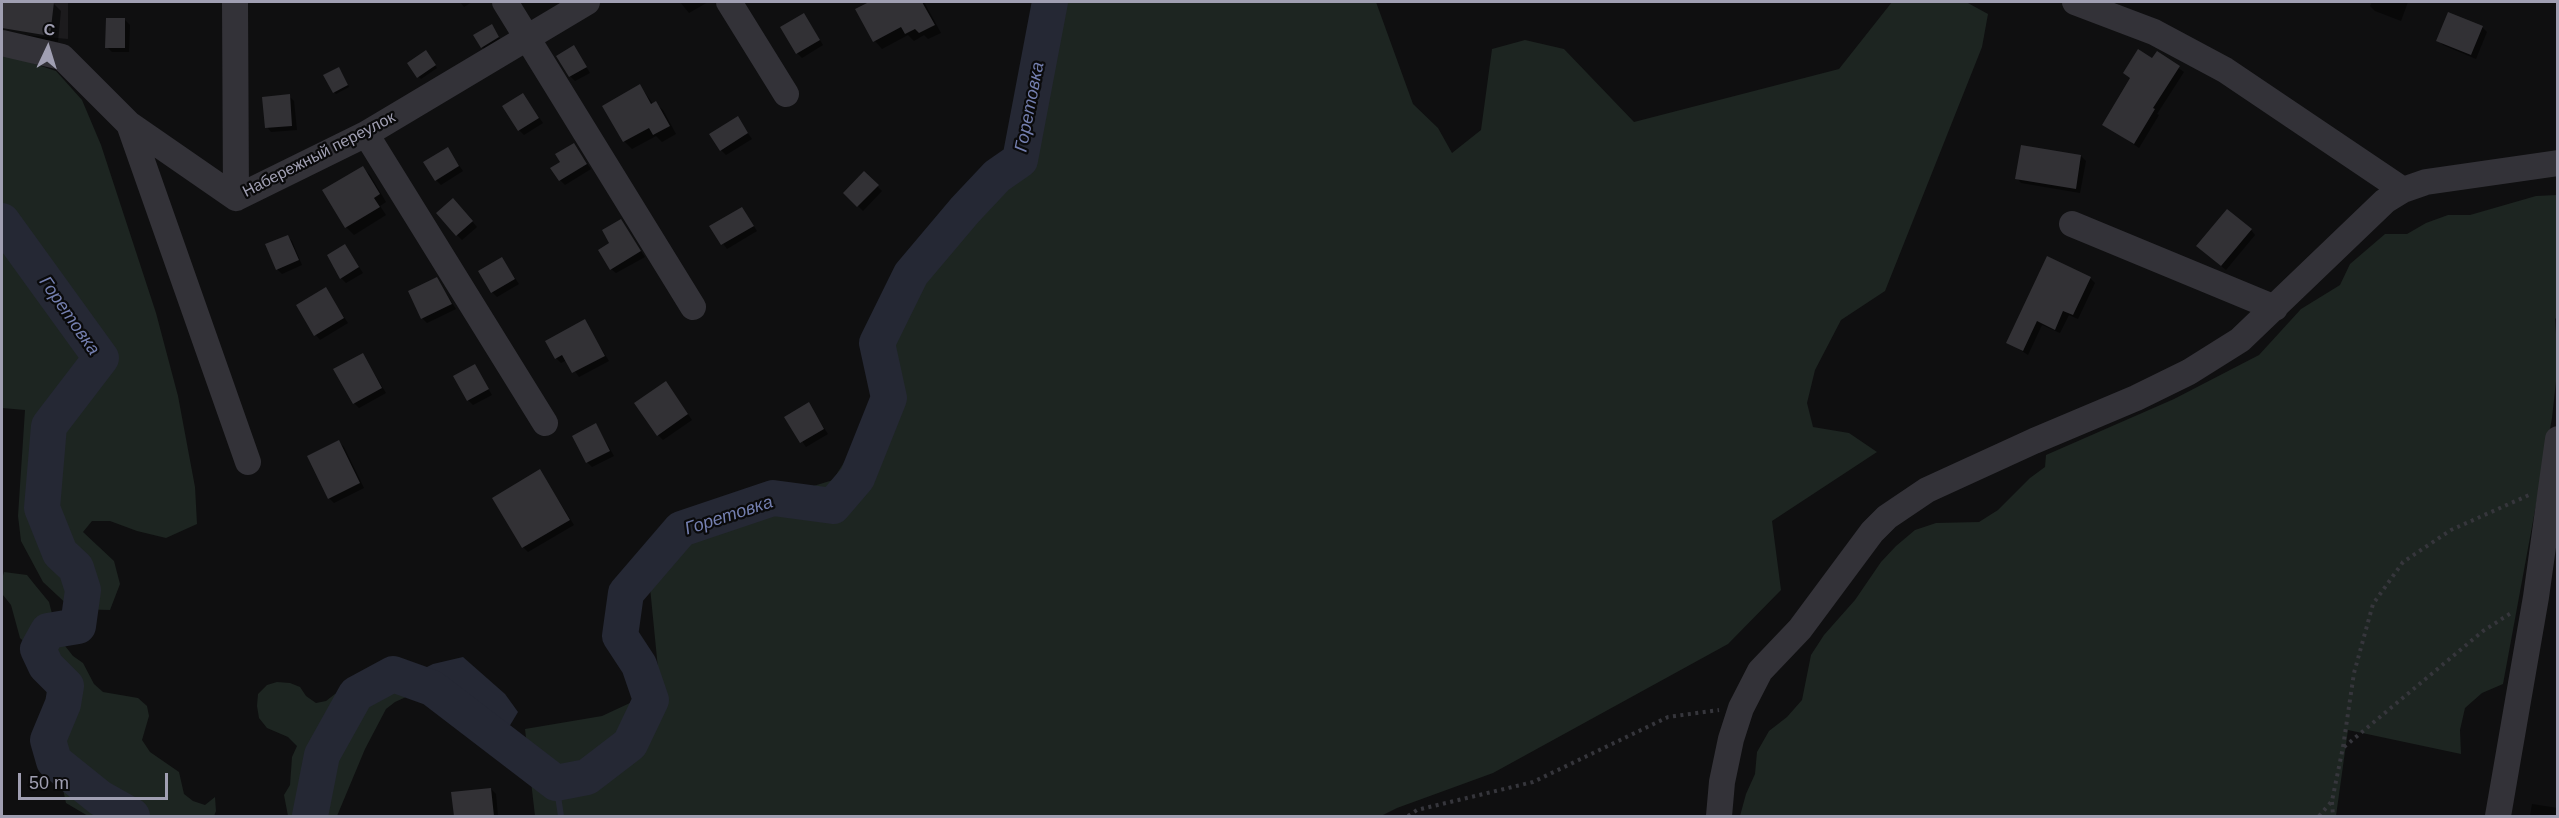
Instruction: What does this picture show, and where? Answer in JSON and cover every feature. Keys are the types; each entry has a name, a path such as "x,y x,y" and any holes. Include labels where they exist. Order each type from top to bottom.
{"street":[{"path":"235,2 237,198"},
{"path":"506,2 693,307"},
{"name":"Набережный переулок","path":"2,43 62,57 129,124 237,198 366,134 587,2"},
{"path":"729,2 786,94"},
{"path":"2075,2 2154,32 2225,70 2403,190"},
{"path":"129,124 248,462"},
{"path":"366,134 545,423"},
{"path":"1719,816 1722,782 1741,708 1760,671 1800,629 1872,532 1887,517 1927,490 2136,398 2189,372 2240,340 2385,201 2403,190 2426,182 2558,164"},
{"path":"2072,224 2275,308"},
{"path":"2498,816 2536,597 2558,439"}],"path":[{"path":"2333,816 2332,801 2354,673 2373,604 2403,562 2451,530 2552,484"},
{"path":"2343,747 2483,631 2536,597"},
{"path":"1407,816 1417,810 1533,782 1668,717 1741,708"},
{"path":"2319,816 2332,801"}],"shaded area":[{"path":"2,2 68,2 68,39 2,33"},
{"path":"1067,2 1376,2 1413,104 1438,128 1452,153 1481,130 1492,49 1525,40 1564,49 1634,122 1839,69 1892,2 1966,2 1988,14 1982,47 1885,291 1841,320 1815,370 1807,403 1813,427 1849,433 1877,452 1772,521 1781,590 1728,644 1493,773 1381,816 535,816 525,729 602,716 660,689 648,567 685,536 758,503 833,480 863,432 901,309 935,240 964,194 1012,182 1065,16"},
{"path":"2,53 56,71 82,100 101,145 156,313 178,396 195,487 197,524 166,538 110,521 92,521 83,532 114,561 120,584 110,610 72,609 43,582 21,541 18,516 25,410 2,408"},
{"path":"2557,195 2558,316 2555,319 2558,363 2552,418 2503,684 2482,693 2465,708 2460,730 2461,754 2348,730 2336,816 1740,816 1755,774 1757,752 1769,731 1787,717 1802,700 1811,655 1824,635 1855,600 1881,562 1915,530 1936,523 1979,522 1998,510 2030,478 2045,467 2046,455 2174,399 2259,355 2301,309 2340,285 2350,264 2385,234 2407,234 2426,223 2448,215 2470,215 2536,196"},
{"path":"4,572 27,575 49,602 58,637 73,656 83,663 94,684 103,692 138,698 147,706 149,716 142,740 150,752 179,772 184,794 193,801 205,805 215,797 214,816 88,816 66,803 61,780 44,764 38,753 52,708 45,687 42,665 37,654 20,638 11,605 3,595"},
{"path":"396,675 407,678 413,688 406,697 386,709 365,749 337,816 288,816 284,795 290,785 292,757 297,746 288,737 267,728 259,718 258,694 267,685 277,682 290,683 300,687 306,696 316,703 326,701 335,694 346,692 380,677"}],"water":[{"path":"463,657 505,694 518,712 509,727 479,734 435,707 419,691 423,669 433,664"}],"building":[{"path":"2,2 54,2 50,36 2,28"},
{"path":"869,2 922,2 935,25 919,33 915,29 905,34 901,27 873,42 855,9"},
{"path":"2448,12 2483,26 2471,55 2436,41"},
{"path":"804,13 820,40 796,54 780,27"},
{"path":"106,18 125,18 125,48 105,48"},
{"path":"492,24 499,37 481,48 473,35"},
{"path":"574,45 587,67 569,77 556,56"},
{"path":"2138,49 2152,58 2157,51 2180,66 2153,108 2155,109 2134,144 2102,125 2130,78 2123,73"},
{"path":"426,50 436,65 417,78 407,63"},
{"path":"339,67 348,85 333,93 323,75"},
{"path":"640,84 651,104 656,101 670,126 653,135 649,128 623,142 602,106"},
{"path":"523,93 539,118 518,131 502,106"},
{"path":"290,94 292,126 265,128 262,97"},
{"path":"738,116 748,133 720,151 709,134"},
{"path":"574,143 587,164 559,181 550,168 560,162 555,154"},
{"path":"2021,145 2081,155 2076,189 2015,179"},
{"path":"448,147 459,166 435,181 423,162"},
{"path":"363,166 380,194 374,198 380,207 345,228 322,190"},
{"path":"864,171 879,185 857,207 843,193"},
{"path":"453,198 473,221 456,236 436,213"},
{"path":"742,207 754,226 721,245 709,226"},
{"path":"2227,209 2252,229 2221,266 2196,246"},
{"path":"621,219 641,251 610,270 598,250 609,243 602,230"},
{"path":"288,235 299,260 276,270 265,244"},
{"path":"345,244 359,267 340,279 327,255"},
{"path":"2047,256 2091,277 2073,315 2063,311 2055,330 2037,321 2023,351 2006,343"},
{"path":"502,257 515,279 491,293 478,271"},
{"path":"437,277 452,304 421,319 408,291"},
{"path":"326,287 344,318 314,336 296,305"},
{"path":"585,319 605,356 572,373 562,355 555,359 545,341"},
{"path":"363,353 382,388 353,404 333,369"},
{"path":"475,364 489,389 467,401 453,376"},
{"path":"666,381 688,414 657,436 634,403"},
{"path":"809,402 824,429 800,443 784,417"},
{"path":"596,423 610,451 586,463 572,436"},
{"path":"339,440 360,483 328,499 307,456"},
{"path":"540,469 570,520 522,548 492,498"},
{"path":"491,788 494,816 454,816 451,792"}],"waterway":[{"name":"Горетовка","path":"310,816 322,755 356,694 393,674 432,688 556,783 587,777 630,744 651,700 639,665 620,636 626,593 681,529 773,498 833,506 857,478 889,398 877,343 911,274 997,176 1020,160 1050,2"},
{"name":"Горетовка","path":"2,221 101,358 49,426 42,508 60,553 76,568 83,590 78,626 48,631 38,649 46,666 66,686 63,704 48,740 54,761 100,798 132,816"},
{"path":"556,783 561,816"}]}
